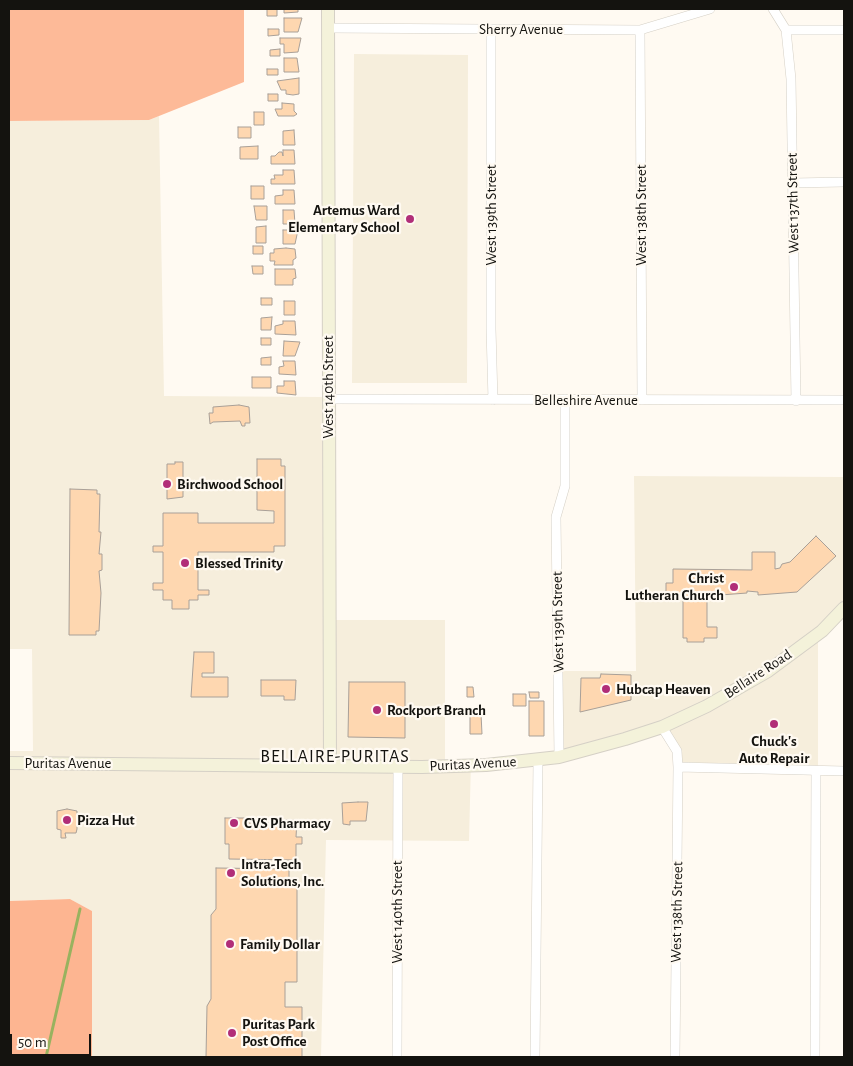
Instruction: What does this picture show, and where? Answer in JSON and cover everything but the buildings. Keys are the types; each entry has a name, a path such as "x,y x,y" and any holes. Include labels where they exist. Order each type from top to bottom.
{"street":[{"name":"West 140th Street","path":"328,9 330,766"},
{"name":"Sherry Avenue","path":"328,28 640,30 710,9"},
{"name":"West 137th Street","path":"773,9 786,30 791,79 796,401"},
{"name":"West 139th Street","path":"491,29 491,330 493,400"},
{"name":"West 138th Street","path":"640,30 642,400"},
{"path":"786,30 844,30"},
{"path":"793,183 844,182"},
{"name":"Belleshire Avenue","path":"328,398 844,400"},
{"name":"West 139th Street","path":"559,757 556,517 565,486 565,399"},
{"name":"Bellaire Road","path":"662,727 707,706 768,671 822,631 844,608"},
{"path":"662,727 677,751 678,767 844,772"},
{"name":"Puritas Avenue","path":"9,763 330,766 486,765 559,757 662,727"},
{"path":"535,1057 538,760"},
{"name":"West 140th Street","path":"397,1057 398,766"},
{"name":"West 138th Street","path":"675,1057 678,767"},
{"path":"815,1057 816,771"}],"shaded area":[{"path":"9,9 244,9 244,82 149,120 9,121"},
{"name":"Artemus Ward Elementary School","path":"354,54 468,55 467,383 352,383"},
{"path":"159,116 164,396 325,397 324,620 445,620 445,761 471,761 469,841 326,840 321,1057 92,1057 92,911 70,899 9,901 9,751 33,751 32,649 10,649 9,121 149,120"},
{"path":"634,476 844,477 844,602 818,627 818,766 674,762 674,754 655,726 562,754 562,671 636,671"},
{"path":"70,899 92,911 92,1057 9,1057 9,901"}],"waterway":[{"path":"46,1057 80,909"}],"place":[{"name":"Artemus Ward Elementary School","path":"410,219"},
{"name":"Birchwood School","path":"167,484"},
{"name":"Blessed Trinity","path":"185,563"},
{"name":"Christ Lutheran Church","path":"734,587"},
{"name":"Hubcap Heaven","path":"606,689"},
{"name":"Rockport Branch","path":"377,710"},
{"name":"Chuck's Auto Repair","path":"774,724"},
{"name":"Pizza Hut","path":"67,820"},
{"name":"CVS Pharmacy","path":"234,823"},
{"name":"Intra-Tech Solutions, Inc.","path":"231,873"},
{"name":"Family Dollar","path":"230,944"},
{"name":"Puritas Park Post Office","path":"232,1033"}],"district":[{"name":"BELLAIRE-PURITAS","path":"335,757"}]}
